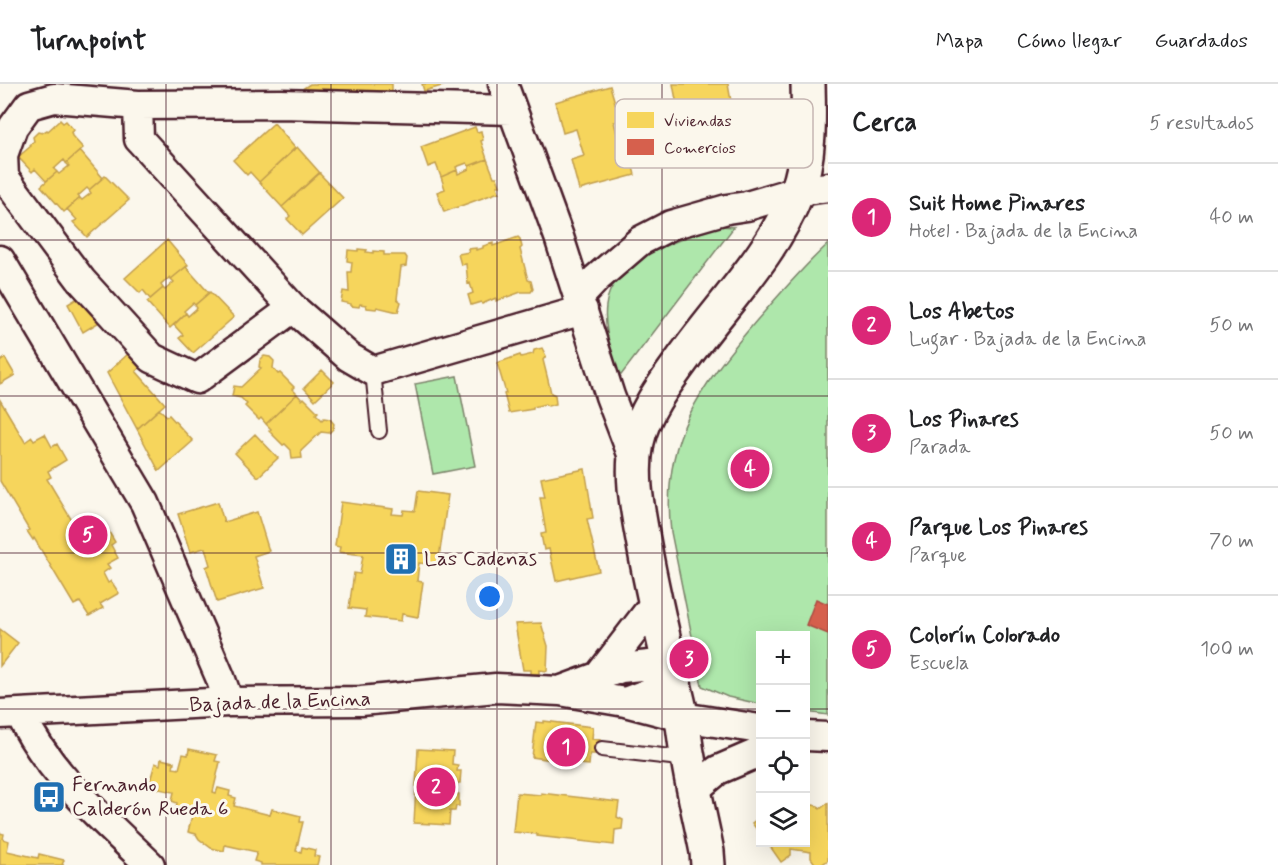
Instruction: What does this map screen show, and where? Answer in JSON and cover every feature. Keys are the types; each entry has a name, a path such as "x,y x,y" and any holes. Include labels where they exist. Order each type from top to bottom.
{"main road":[{"path":"808,84 808,99"},
{"path":"708,865 682,717 654,603 635,493 637,441 661,388 697,339 754,269 778,229 813,189 807,168"}],"street":[{"path":"293,308 196,379 152,358 81,280 3,177 3,155 13,127 29,105 54,98 138,105 281,104 507,97 559,237 614,408 635,462"},
{"path":"138,105 139,139 293,308 350,357 373,371 581,304 597,278 640,241 671,225 813,189"},
{"path":"0,260 145,503 229,702"},
{"path":"598,676 654,603"},
{"name":"Bajada de la Encina","path":"560,691 621,668 671,673"},
{"path":"625,702 671,673"},
{"name":"Bajada de la Encina","path":"10,713 229,702 361,701 496,688 560,691 625,702 682,717 756,728"},
{"path":"10,713 59,774 150,865"},
{"path":"810,736 828,736"},
{"path":"691,774 718,770 756,754"}],"lane":[{"path":"373,371 379,431"},
{"path":"602,749 691,774"}],"green space":[{"path":"721,226 734,227 618,379 605,315 611,290 620,276 634,263 669,244"},
{"path":"828,244 828,715 810,713 810,631 756,631 756,703 728,697 702,686 671,532 669,499 672,469 678,442 688,417 718,368 800,272"},
{"path":"457,376 475,466 433,474 415,384"}],"building: Viviendas":[{"path":"310,84 392,84 392,98 291,96"},
{"path":"422,84 449,84 424,91"},
{"path":"673,84 728,84 731,99 676,99"},
{"path":"610,86 615,103 615,168 633,168 635,175 579,190 571,160 584,156 576,129 563,133 555,102"},
{"path":"60,120 63,123 66,121 74,130 71,132 72,136 83,148 66,163 64,160 54,169 57,172 46,181 35,169 32,172 18,157 31,146 34,141 33,137 38,132 48,131"},
{"path":"274,123 295,148 259,182 250,172 247,175 233,160"},
{"path":"475,127 477,132 481,131 483,140 481,141 487,159 469,166 467,163 456,167 457,170 441,177 436,164 428,167 421,147"},
{"path":"297,147 320,173 282,207 259,182"},
{"path":"80,151 103,178 89,190 87,188 78,196 80,198 64,212 41,186 57,172 59,174 69,166 66,163"},
{"path":"487,159 494,177 497,177 499,192 444,212 437,192 445,189 441,177 457,170 458,174 469,169 469,166"},
{"path":"319,173 343,198 302,235 287,219 290,216 282,207"},
{"path":"105,176 129,200 87,237 73,222 77,220 67,209 80,198 82,200 91,193 89,190"},
{"path":"518,237 528,280 531,281 533,289 531,292 521,292 496,301 496,298 482,304 481,302 471,305 468,295 473,293 470,283 468,284 466,264 461,265 458,254 469,252 468,249 476,248 476,250 493,243 493,246"},
{"path":"167,240 188,265 161,285 163,288 150,299 143,290 140,293 125,278"},
{"path":"358,249 373,253 373,251 384,252 384,255 405,255 407,258 406,266 401,267 397,299 401,302 398,312 377,307 376,309 367,308 366,305 360,304 359,307 351,306 351,304 341,302 343,291 349,292 348,272 351,272 352,262 347,261 348,250 358,251"},
{"path":"186,267 209,293 184,311 186,313 170,328 147,302 174,282 171,279"},
{"path":"210,292 234,317 193,353 179,338 183,335 174,325 186,313 188,316 197,308 195,305"},
{"path":"78,298 101,321 83,332 68,304"},
{"path":"542,348 546,356 543,360 551,393 555,395 556,404 548,406 545,404 533,407 533,409 509,413 497,363 520,355 521,357 533,354 534,350"},
{"path":"128,354 140,368 136,371 165,404 137,429 107,373"},
{"path":"264,356 274,361 273,368 294,387 292,389 297,394 266,424 245,406 247,404 241,398 232,396 234,386 241,387 261,368 259,367 260,360"},
{"path":"5,358 15,375 0,384 0,359 1,361"},
{"path":"322,370 334,382 315,400 304,388"},
{"path":"297,394 318,412 316,414 322,420 330,419 334,424 329,433 321,432 301,451 302,458 292,459 291,450 269,431 271,429 266,424"},
{"path":"0,400 25,442 32,437 34,440 45,434 52,447 57,444 66,460 48,471 51,477 47,479 80,534 84,532 88,538 106,527 115,542 111,545 118,558 107,564 110,568 103,573 108,583 111,581 119,593 100,604 103,608 89,616 80,602 74,605 34,538 33,540 27,531 29,530 0,481"},
{"path":"159,409 167,416 169,415 193,441 159,471 137,429"},
{"path":"255,434 278,458 258,477 235,453"},
{"path":"585,469 593,518 587,519 599,571 556,581 549,549 544,550 541,534 546,533 540,497 545,497 541,478"},
{"name":"Las Cadenas","path":"418,491 448,495 438,565 419,563 417,581 423,582 418,617 402,614 401,621 365,617 366,610 349,608 354,573 360,574 363,555 339,552 340,547 335,546 341,502 393,509 392,514 403,515 404,510 415,511"},
{"path":"218,502 224,522 257,512 269,551 254,556 264,588 217,602 206,567 210,565 205,548 190,552 178,514"},
{"path":"541,623 548,646 547,671 539,670 539,674 531,674 531,670 523,670 515,624"},
{"path":"0,629 18,643 0,666"},
{"path":"544,721 593,727 592,739 600,740 599,754 590,754 589,765 567,763 567,766 559,765 559,761 532,757 536,722 544,723"},
{"path":"189,749 217,755 215,761 220,762 213,792 216,793 218,788 230,791 229,796 236,798 234,806 270,815 272,809 301,816 300,822 303,822 296,851 301,852 302,847 315,850 314,856 319,857 317,865 261,865 254,861 257,852 225,845 224,851 211,848 196,834 188,832 194,807 190,806 189,811 176,808 177,803 172,801 174,792 159,789 160,783 150,781 155,763 160,765 161,759 174,762 173,768 179,769 183,754 188,755"},
{"path":"418,749 453,751 452,764 458,765 457,771 461,771 456,794 459,794 459,806 456,806 455,811 450,811 449,825 414,823"},
{"path":"517,793 541,795 541,793 619,802 617,817 623,820 622,829 615,830 614,845 513,832"},
{"path":"828,803 828,860 821,865 816,865 811,858 811,852 791,849 791,855 781,862 770,847 810,847 810,805 818,806 820,809"},
{"path":"0,833 4,834 3,839 9,841 7,851 38,858 39,854 64,860 62,865 0,865"}],"building: Comercios":[{"path":"816,599 828,604 828,634 806,625"}],"place":[{"name":"Parque Los Pinares","path":"750,469"},
{"name":"Colorín Colorado","path":"88,535"},
{"name":"Las Cadenas","path":"401,559"},
{"name":"Los Pinares","path":"689,659"},
{"name":"Suit Home Pinares","path":"566,747"},
{"name":"Los Abetos","path":"436,787"},
{"name":"Fernando Calderón Rueda 6","path":"49,797"}]}
